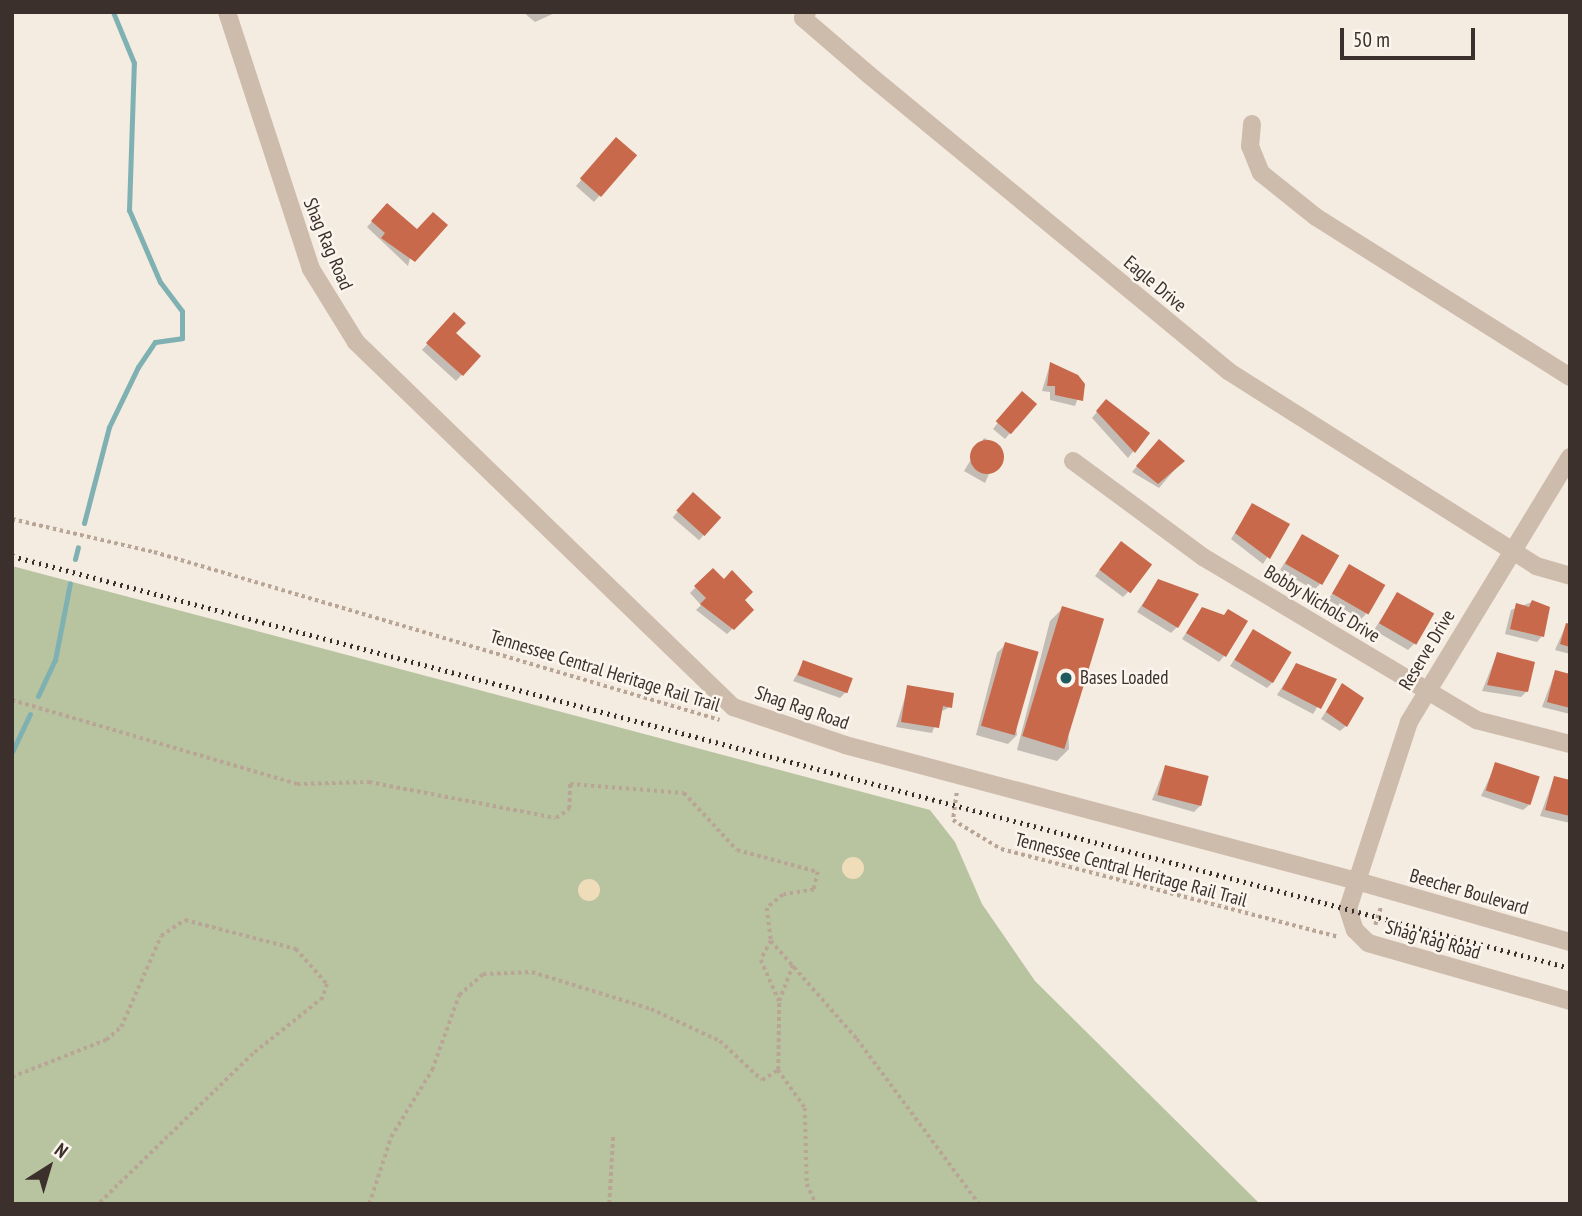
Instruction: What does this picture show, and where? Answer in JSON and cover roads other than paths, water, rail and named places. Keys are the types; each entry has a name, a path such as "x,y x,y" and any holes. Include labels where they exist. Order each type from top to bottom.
{"street":[{"name":"Shag Rag Road","path":"227,12 311,269 356,342 733,707 845,746 1357,881 1348,909 1355,930 1368,943 1570,1000"},
{"name":"Eagle Drive","path":"807,12 803,18 868,74 1228,372 1511,550"},
{"path":"1252,124 1250,146 1261,173 1316,218 1570,377"},
{"name":"Reserve Drive","path":"1357,881 1409,722 1511,550 1570,457"},
{"name":"Bobby Nichols Drive","path":"1073,461 1203,557 1476,720 1570,744"},
{"path":"1511,550 1570,576"},
{"name":"Beecher Boulevard","path":"1357,881 1570,942"}],"waterway":[{"path":"84,523 109,427 138,367 155,342 182,338 182,311 160,282 129,210 134,63 113,12"},
{"path":"75,559 78,547"},
{"path":"38,696 55,660 70,583"},
{"path":"12,752 30,714"}],"railway":[{"path":"12,556 1570,968"}],"place":[{"name":"Bases Loaded","path":"1066,678"}]}
